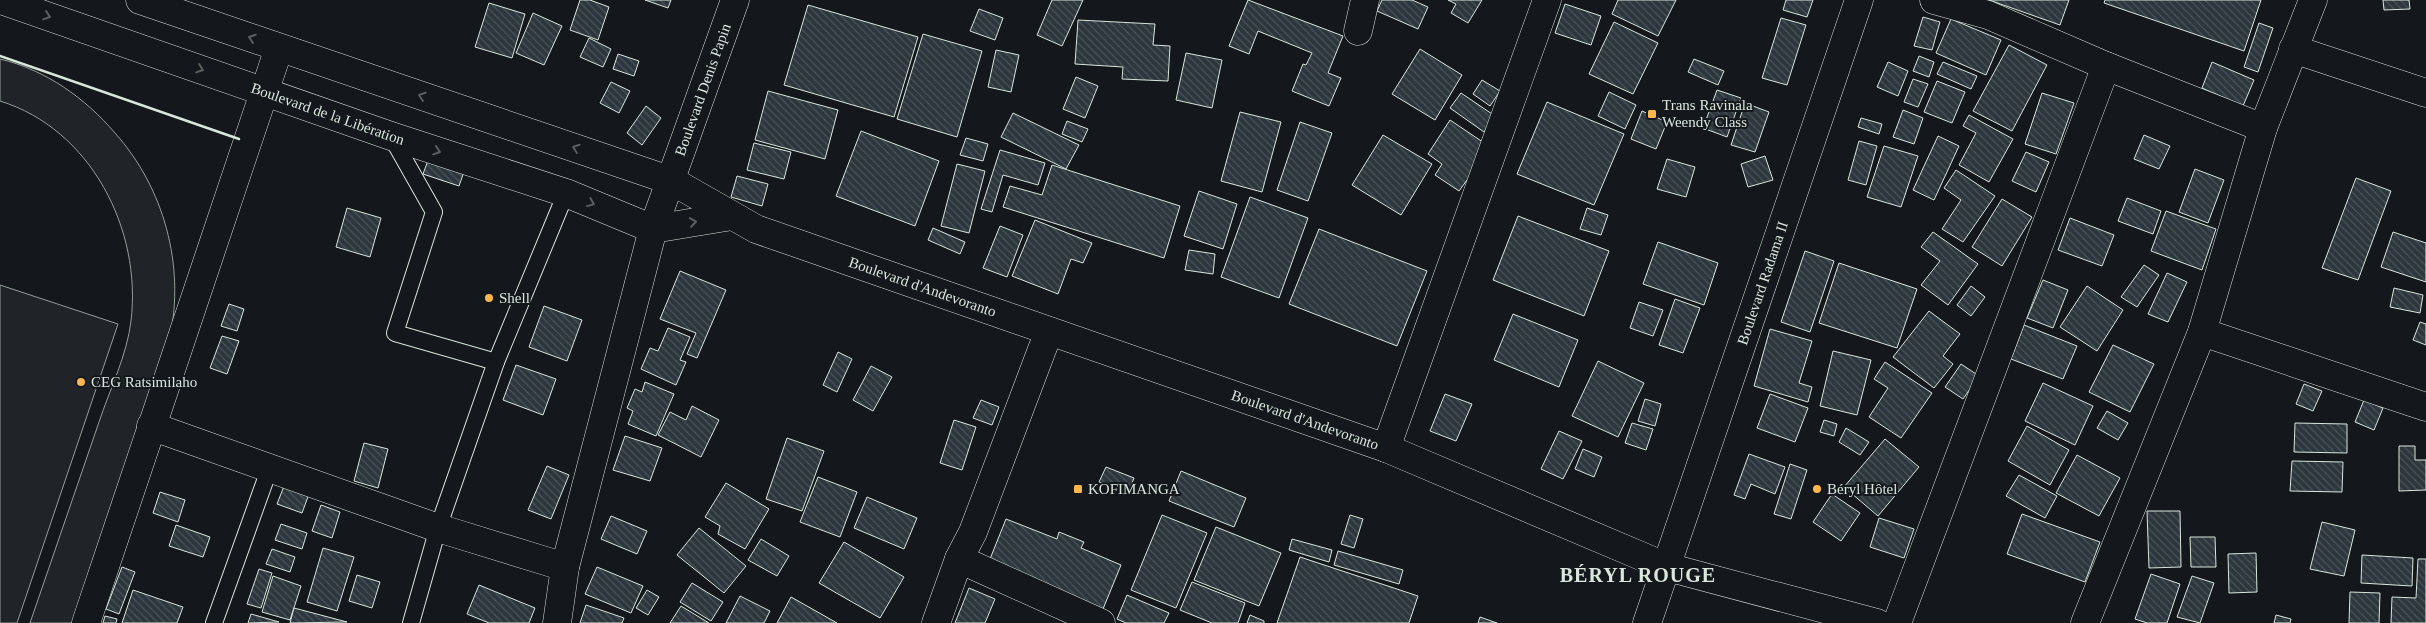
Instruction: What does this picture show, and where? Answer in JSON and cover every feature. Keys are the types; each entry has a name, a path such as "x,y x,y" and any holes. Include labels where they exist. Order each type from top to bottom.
{"street":[{"name":"Boulevard de la Libération","path":"1,0 391,136 566,192 653,228"},
{"path":"140,0 672,181"},
{"name":"Boulevard Denis Papin","path":"557,623 565,567 653,228 672,181 736,0"},
{"path":"1358,32 1365,0"},
{"path":"1386,448 1548,0"},
{"name":"Boulevard Radama II","path":"1647,623 1859,0"},
{"path":"1934,0 1988,15 2106,66 2263,128"},
{"path":"2085,623 2202,332 2263,128 2314,0"},
{"path":"86,623 280,48"},
{"path":"2293,49 2426,93"},
{"path":"1897,623 2106,66"},
{"name":"Boulevard d'Andevoranto","path":"672,181 756,229 1386,448 1667,567 1876,623"},
{"path":"653,228 732,216"},
{"path":"936,623 959,559 974,532 1049,331"},
{"path":"2202,332 2426,407"},
{"path":"151,426 270,466 438,528 565,567"},
{"path":"959,559 1101,623"}],"lane":[{"path":"391,136 434,212 394,333 496,362"},
{"path":"411,623 438,528 496,362 566,192"},
{"path":"214,623 270,466"}],"shaded area":[{"path":"0,59 33,70 64,87 91,108 115,133 132,155 158,203 172,255 175,282 174,310 167,352 72,623 30,623 126,346 131,321 132,287 128,252 118,219 104,187 84,159 60,134 32,115 0,101"},
{"path":"0,285 118,324 17,623 0,623"}],"building":[{"path":"580,0 590,0 609,7 598,40 570,30"},
{"path":"645,0 671,0 668,8"},
{"path":"1052,0 1083,0 1062,46 1037,35"},
{"path":"1248,0 1343,36 1328,73 1341,78 1329,106 1292,91 1303,64 1306,65 1312,53 1258,31 1249,54 1229,46"},
{"path":"1382,0 1412,0 1428,7 1418,29 1377,11"},
{"path":"1448,0 1482,0 1468,23 1451,13 1456,4"},
{"path":"1618,0 1676,0 1658,36 1612,14"},
{"path":"1786,0 1813,0 1807,17 1783,10"},
{"path":"1989,0 2069,0 2060,25"},
{"path":"2105,0 2261,0 2244,51 2104,3"},
{"path":"2383,0 2409,0 2410,9 2384,10"},
{"path":"489,3 525,14 512,58 475,47"},
{"path":"1565,4 1601,16 1591,45 1555,33"},
{"path":"808,5 918,37 894,117 784,85"},
{"path":"979,9 1003,18 995,40 970,31"},
{"path":"533,13 562,26 544,65 516,53"},
{"path":"1923,17 1940,22 1932,50 1914,46"},
{"path":"1781,18 1806,25 1787,85 1762,78"},
{"path":"1951,19 2001,40 1986,75 1936,53"},
{"path":"1078,20 1155,24 1153,45 1170,46 1168,81 1122,79 1123,67 1075,64"},
{"path":"1614,22 1658,43 1633,94 1589,74"},
{"path":"2259,23 2273,28 2258,72 2244,67"},
{"path":"923,34 982,51 957,137 897,119"},
{"path":"589,38 611,49 603,67 580,57"},
{"path":"2009,45 2047,65 2012,131 1973,111"},
{"path":"1420,49 1462,75 1435,120 1392,94"},
{"path":"996,50 1019,55 1011,92 988,87"},
{"path":"1186,53 1222,60 1212,108 1176,100"},
{"path":"618,54 639,61 634,76 613,69"},
{"path":"1919,56 1934,62 1929,77 1913,71"},
{"path":"1694,59 1724,71 1718,85 1688,72"},
{"path":"1888,62 1908,71 1898,96 1877,87"},
{"path":"1943,62 1977,76 1971,89 1937,74"},
{"path":"2212,62 2254,80 2243,106 2202,88"},
{"path":"1076,77 1098,86 1085,118 1063,109"},
{"path":"1913,79 1928,84 1918,107 1904,102"},
{"path":"1482,80 1500,91 1490,106 1473,94"},
{"path":"1937,81 1965,92 1952,123 1924,112"},
{"path":"611,82 630,91 619,113 600,103"},
{"path":"1717,90 1741,98 1727,137 1703,128"},
{"path":"768,91 838,110 825,159 755,140"},
{"path":"1609,92 1636,105 1625,129 1598,116"},
{"path":"1461,93 1495,116 1484,132 1450,108"},
{"path":"2042,93 2074,103 2056,154 2025,144"},
{"path":"1547,102 1624,134 1594,205 1517,174"},
{"path":"1745,103 1769,112 1755,152 1731,145"},
{"path":"646,106 661,118 642,145 627,133"},
{"path":"1903,110 1923,118 1914,144 1893,137"},
{"path":"1642,111 1667,122 1656,149 1631,139"},
{"path":"1240,112 1281,122 1262,192 1221,181"},
{"path":"1013,113 1079,145 1066,169 1001,137"},
{"path":"1969,115 2013,139 1989,182 1959,165 1976,133 1963,126"},
{"path":"1861,118 1882,124 1879,134 1858,127"},
{"path":"1450,120 1502,155 1480,189 1467,180 1459,191 1435,175 1442,164 1428,154"},
{"path":"1067,121 1088,129 1082,142 1062,134"},
{"path":"1300,122 1332,133 1308,201 1277,190"},
{"path":"861,131 939,161 915,226 836,196"},
{"path":"1383,135 1432,164 1401,215 1352,185"},
{"path":"2144,135 2170,146 2159,169 2134,159"},
{"path":"1938,136 1959,146 1934,200 1913,190"},
{"path":"966,138 988,144 983,161 960,155"},
{"path":"1859,141 1877,146 1866,185 1848,180"},
{"path":"754,143 791,152 784,179 747,170"},
{"path":"1884,146 1918,156 1901,207 1867,197"},
{"path":"1000,150 1045,163 1038,185 1003,175 992,212 981,209"},
{"path":"2026,152 2049,162 2036,192 2012,181"},
{"path":"430,155 466,166 459,186 423,174"},
{"path":"1765,156 1773,180 1748,187 1741,164"},
{"path":"1667,159 1695,167 1686,197 1657,189"},
{"path":"957,164 985,171 969,233 941,226"},
{"path":"1052,165 1180,206 1164,258 1003,207 1010,186 1042,195"},
{"path":"2195,169 2224,180 2208,223 2179,212"},
{"path":"1956,170 1995,196 1963,242 1942,229 1961,200 1944,188"},
{"path":"737,176 768,184 762,206 731,197"},
{"path":"2356,178 2391,191 2358,280 2322,268"},
{"path":"1199,191 1237,204 1223,249 1184,236"},
{"path":"1250,197 1308,218 1279,298 1221,277"},
{"path":"2127,198 2161,211 2153,234 2118,221"},
{"path":"2002,199 2032,217 2002,266 1972,247"},
{"path":"347,208 381,218 370,257 336,247"},
{"path":"1587,208 1608,215 1601,235 1580,229"},
{"path":"2166,211 2216,229 2202,270 2151,251"},
{"path":"1518,216 1609,251 1584,316 1493,280"},
{"path":"2070,218 2114,235 2102,266 2058,250"},
{"path":"1035,220 1092,243 1083,263 1071,259 1058,294 1012,276"},
{"path":"1000,226 1023,235 1007,277 983,268"},
{"path":"933,228 965,242 960,254 928,240"},
{"path":"1319,229 1427,271 1397,346 1289,304"},
{"path":"1933,232 1978,264 1948,305 1921,285 1940,261 1921,247"},
{"path":"2393,232 2426,243 2426,282 2381,267"},
{"path":"1658,242 1718,263 1704,305 1643,284"},
{"path":"1189,250 1215,254 1213,274 1185,270"},
{"path":"1805,251 1834,261 1810,332 1781,322"},
{"path":"1839,263 1917,289 1897,348 1819,323"},
{"path":"2144,265 2159,275 2137,307 2121,297"},
{"path":"680,271 726,290 697,358 687,354 696,333 660,319"},
{"path":"2167,273 2187,282 2168,322 2148,314"},
{"path":"2043,280 2068,290 2053,328 2027,318"},
{"path":"1971,286 1985,297 1971,316 1957,305"},
{"path":"2087,286 2123,310 2097,351 2060,327"},
{"path":"2394,288 2423,295 2420,313 2390,307"},
{"path":"1675,299 1700,308 1683,353 1659,345"},
{"path":"1639,302 1663,310 1653,336 1630,328"},
{"path":"229,304 244,309 237,331 221,326"},
{"path":"544,306 582,320 567,361 529,347"},
{"path":"1929,311 1960,334 1943,356 1953,364 1934,388 1893,357"},
{"path":"1513,314 1578,340 1559,387 1494,360"},
{"path":"2420,322 2426,324 2426,345 2413,340"},
{"path":"2024,325 2077,346 2063,379 2011,359"},
{"path":"668,328 690,337 680,360 686,362 676,385 641,369 650,348 658,351"},
{"path":"1770,329 1812,341 1799,383 1812,387 1808,402 1754,386"},
{"path":"222,336 239,341 227,374 210,368"},
{"path":"2113,345 2154,364 2130,412 2089,392"},
{"path":"1833,351 1871,360 1857,415 1820,406"},
{"path":"838,352 852,359 837,392 823,385"},
{"path":"1598,361 1644,383 1618,437 1572,416"},
{"path":"1885,362 1932,393 1901,438 1869,417 1888,388 1874,379"},
{"path":"1961,364 1979,376 1963,399 1945,387"},
{"path":"516,365 556,379 543,415 503,400"},
{"path":"871,366 892,377 873,411 853,400"},
{"path":"645,382 674,394 656,436 628,424 633,411 627,408 635,389 642,392"},
{"path":"2043,383 2093,406 2075,445 2025,421"},
{"path":"2304,384 2322,391 2313,411 2296,404"},
{"path":"1445,394 1472,404 1456,441 1430,431"},
{"path":"1770,394 1808,408 1795,442 1757,428"},
{"path":"1645,399 1661,404 1655,426 1638,421"},
{"path":"981,400 999,407 992,425 973,418"},
{"path":"2364,400 2383,408 2374,430 2355,422"},
{"path":"692,406 719,420 701,457 658,435 670,412 686,420"},
{"path":"2107,411 2128,423 2118,440 2097,428"},
{"path":"954,420 976,427 962,470 940,463"},
{"path":"1824,420 1837,424 1834,436 1820,432"},
{"path":"1632,423 1653,429 1646,450 1625,443"},
{"path":"2295,423 2347,424 2347,453 2294,452"},
{"path":"2027,426 2069,450 2050,485 2008,461"},
{"path":"1846,428 1869,442 1860,455 1839,442"},
{"path":"1559,431 1582,441 1563,479 1541,469"},
{"path":"625,436 662,448 650,481 613,470"},
{"path":"787,438 824,451 802,511 766,499"},
{"path":"1885,439 1919,467 1878,516 1844,487"},
{"path":"364,443 388,449 378,488 354,481"},
{"path":"2399,446 2415,446 2415,460 2426,460 2426,490 2399,491"},
{"path":"1583,449 1602,457 1594,477 1575,469"},
{"path":"1749,454 1785,467 1775,494 1751,484 1745,499 1734,495"},
{"path":"2077,455 2120,478 2099,516 2056,493"},
{"path":"2292,461 2343,462 2342,492 2290,491"},
{"path":"1790,464 1807,470 1791,519 1774,514"},
{"path":"547,466 569,475 551,519 528,510"},
{"path":"1106,467 1134,478 1128,493 1099,482"},
{"path":"1181,471 1246,498 1234,527 1169,501"},
{"path":"2019,475 2057,496 2045,518 2006,496"},
{"path":"818,477 857,492 840,537 800,522"},
{"path":"726,483 769,509 745,549 718,534 720,526 705,517"},
{"path":"284,486 309,494 302,513 277,504"},
{"path":"160,492 185,500 178,522 153,513"},
{"path":"1832,494 1860,513 1841,541 1813,522"},
{"path":"867,497 917,518 904,549 854,528"},
{"path":"321,505 340,512 332,538 312,531"},
{"path":"2147,511 2180,511 2181,567 2149,568"},
{"path":"2022,514 2100,542 2085,582 2007,554"},
{"path":"1162,515 1207,533 1176,608 1131,590"},
{"path":"1350,515 1363,519 1354,548 1341,544"},
{"path":"611,516 647,531 637,554 601,539"},
{"path":"1879,518 1914,529 1904,558 1870,547"},
{"path":"1006,519 1057,539 1059,532 1084,542 1081,548 1121,565 1103,609 988,564"},
{"path":"2322,522 2355,530 2344,576 2310,569"},
{"path":"281,524 307,533 302,549 275,540"},
{"path":"176,525 210,537 203,557 169,546"},
{"path":"1216,527 1281,553 1259,606 1194,580"},
{"path":"699,528 746,566 724,593 677,555"},
{"path":"2190,537 2215,537 2216,567 2191,567"},
{"path":"761,539 789,556 777,576 748,560"},
{"path":"1292,539 1332,550 1329,562 1289,550"},
{"path":"844,542 904,577 880,618 819,583"},
{"path":"323,548 354,557 337,611 307,602"},
{"path":"272,549 295,557 290,572 266,564"},
{"path":"1338,551 1403,570 1399,584 1334,565"},
{"path":"2256,553 2257,592 2229,593 2228,554"},
{"path":"2362,555 2413,558 2412,586 2361,583"},
{"path":"1300,557 1418,596 1409,623 1277,623"},
{"path":"2418,559 2426,559 2426,623 2391,623 2392,597 2416,598"},
{"path":"122,567 135,572 119,614 106,609"},
{"path":"597,567 643,586 631,613 585,594"},
{"path":"259,569 272,573 261,608 247,604"},
{"path":"2151,574 2180,584 2167,623 2147,623 2135,619"},
{"path":"357,575 380,582 372,608 349,601"},
{"path":"273,576 301,586 290,620 262,612"},
{"path":"2192,576 2214,583 2200,623 2177,617"},
{"path":"1192,582 1245,603 1238,623 1212,623 1180,610"},
{"path":"692,583 723,602 711,621 680,602"},
{"path":"479,585 535,608 529,623 489,623 467,614"},
{"path":"969,588 995,599 985,623 955,623"},
{"path":"133,590 183,607 177,623 122,623"},
{"path":"647,590 659,597 648,615 636,608"},
{"path":"2350,592 2380,593 2379,623 2349,623"},
{"path":"1127,595 1169,613 1164,623 1126,623 1117,619"},
{"path":"740,596 770,611 764,623 726,623"},
{"path":"791,597 837,623 777,623"},
{"path":"586,605 624,618 622,623 580,623"},
{"path":"681,606 709,623 670,623"},
{"path":"294,608 347,622 290,623"},
{"path":"251,614 279,622 248,623"},
{"path":"1250,615 1264,621 1264,623 1247,623"},
{"path":"2276,615 2291,619 2290,623 2274,623"},
{"path":"105,616 117,619 116,623 103,623"},
{"path":"1480,617 1497,623 1478,623"}],"wall":[{"path":"0,56 239,139"}],"place":[{"name":"Trans Ravinala Weendy Class","path":"1652,114"},
{"name":"Shell","path":"489,298"},
{"name":"CEG Ratsimilaho","path":"81,382"},
{"name":"KOFIMANGA","path":"1078,489"},
{"name":"Béryl Hôtel","path":"1817,489"}],"district":[{"name":"BÉRYL ROUGE","path":"1638,575"}]}
